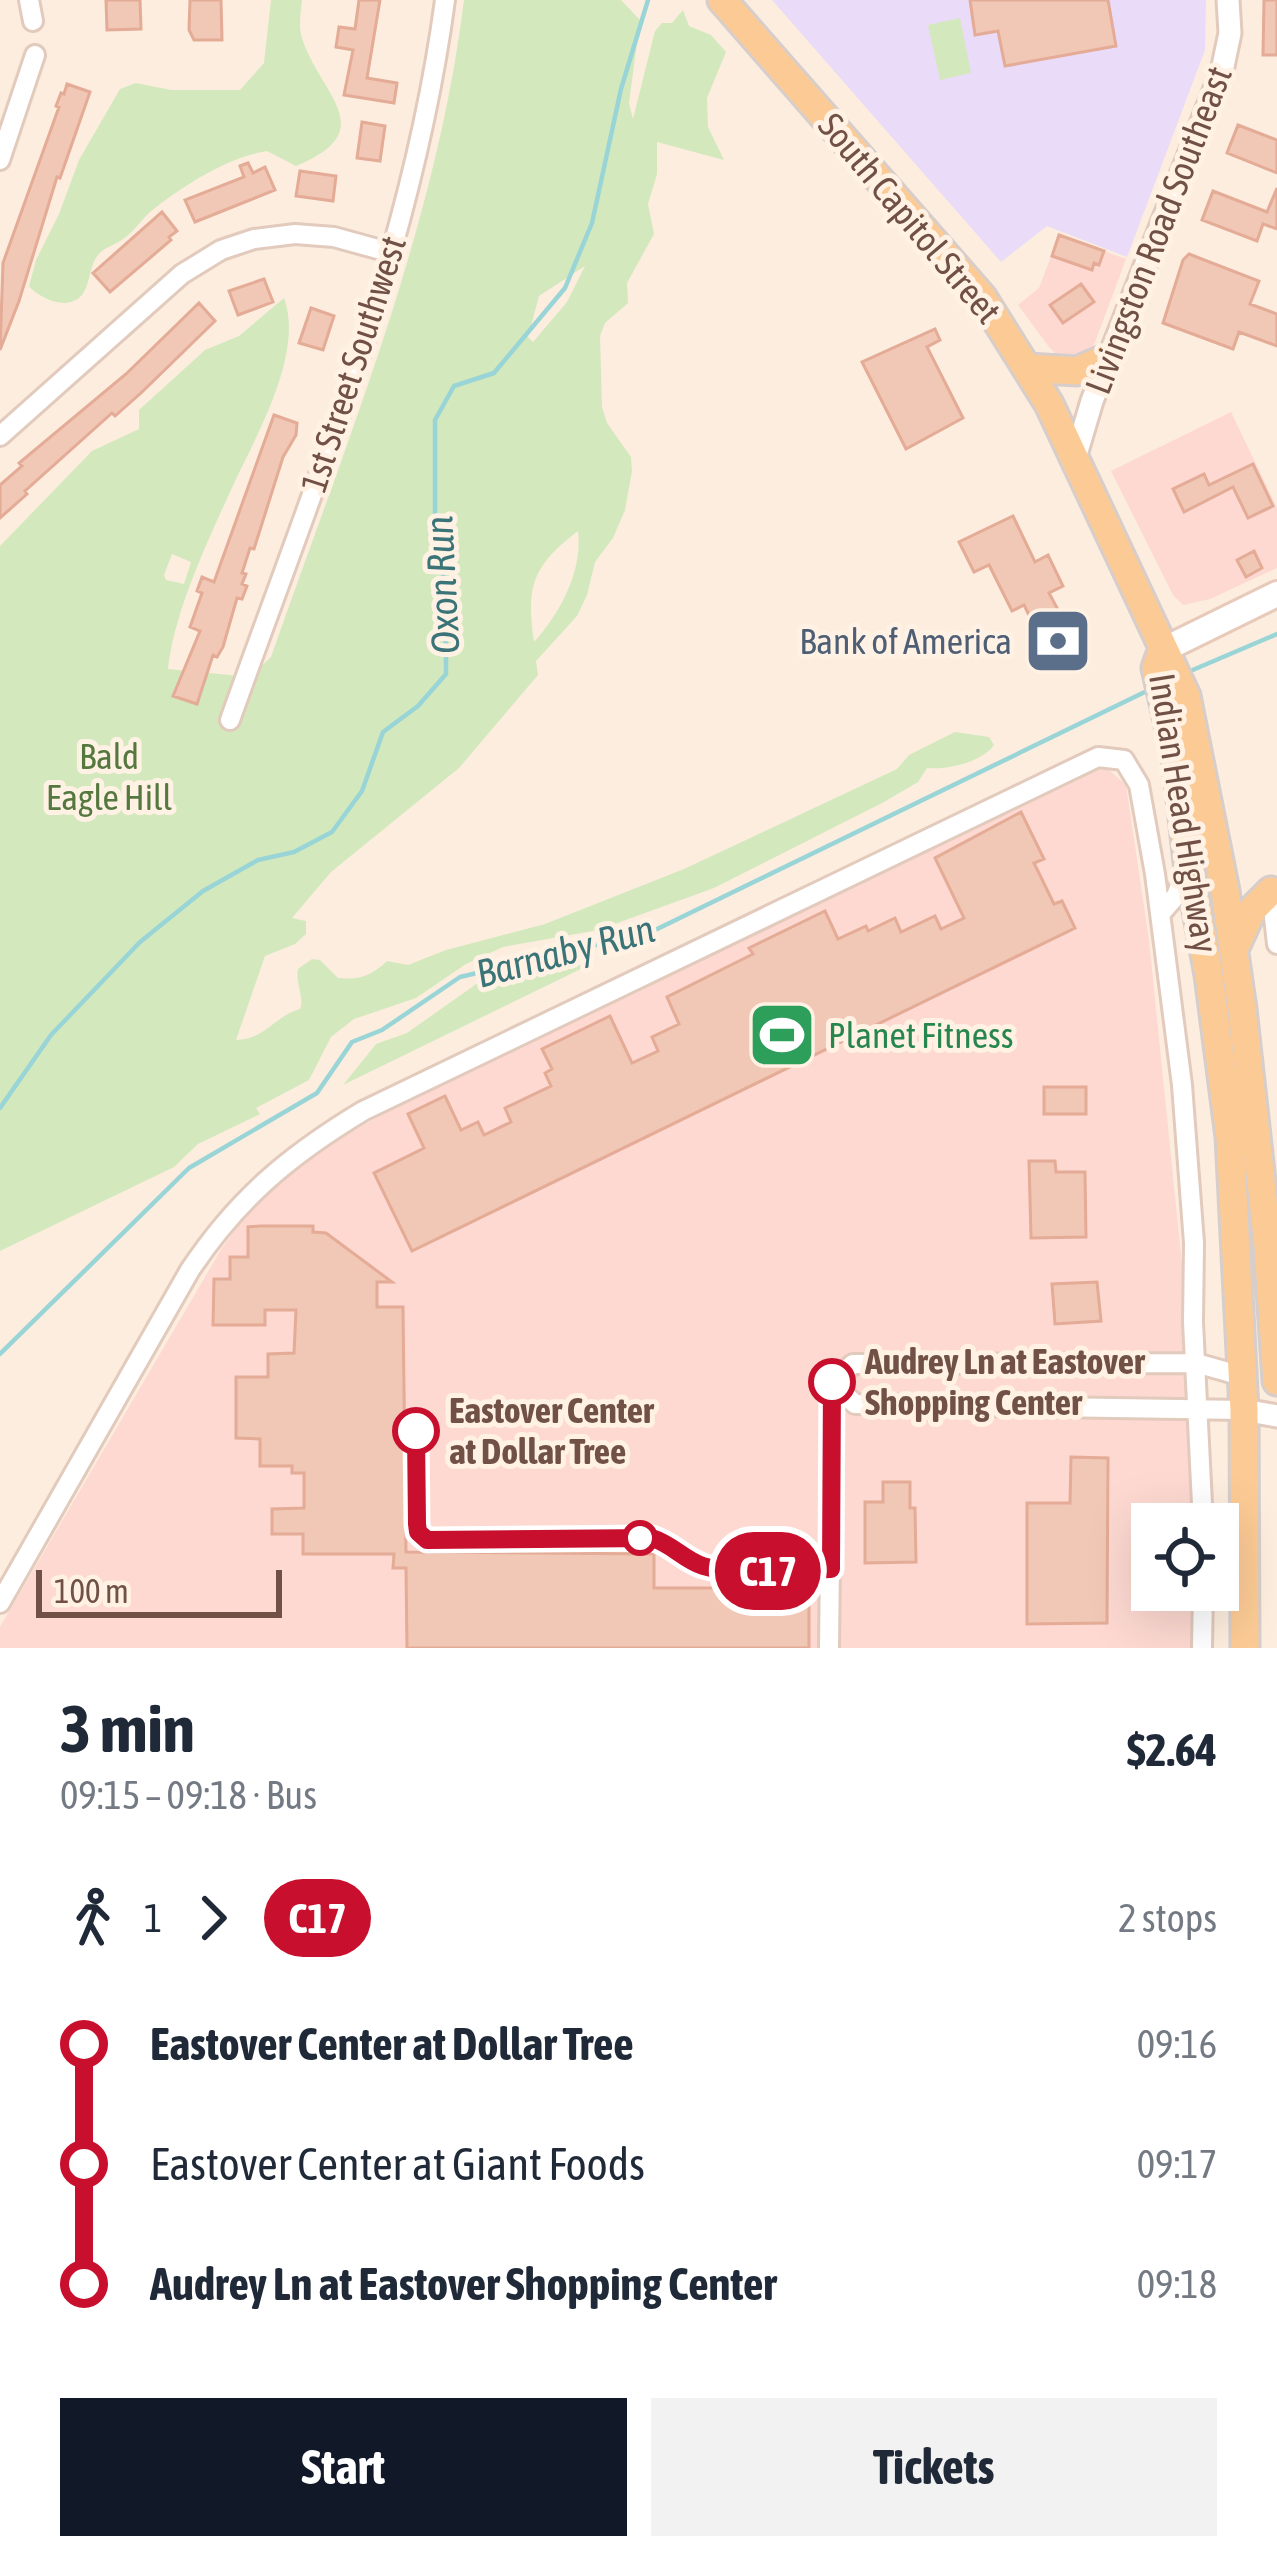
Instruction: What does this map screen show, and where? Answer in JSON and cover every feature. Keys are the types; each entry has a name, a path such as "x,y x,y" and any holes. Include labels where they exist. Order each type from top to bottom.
{"main road":[{"name":"South Capitol Street","path":"722,0 982,297 1028,368 1075,458 1164,660"},
{"path":"1028,368 1077,371 1109,357"},
{"path":"1164,660 1277,594"},
{"name":"Indian Head Highway","path":"1164,660 1216,854 1234,950 1256,1127 1277,1382"},
{"name":"Indian Head Highway","path":"1177,703 1188,862 1228,1116 1243,1376 1245,1648"},
{"path":"1216,854 1238,880 1271,891 1252,910 1234,950"}],"street":[{"path":"29,0 33,21"},
{"name":"1st Street Southwest","path":"230,720 392,253 419,148 445,0"},
{"name":"Livingston Road Southeast","path":"1075,458 1109,357 1222,71 1229,37 1228,0"},
{"path":"0,160 34,55"},
{"path":"0,436 182,274 211,255 254,239 296,234 334,237 392,253"},
{"name":"Indian Head Highway","path":"0,1603 190,1270 220,1225 282,1165 363,1111 1098,757 1115,757 1130,765 1145,811 1161,913 1182,1085 1194,1243 1202,1503"},
{"path":"1161,913 1176,896 1188,862"},
{"name":"Indian Head Highway","path":"1271,891 1277,944"},
{"path":"829,1648 832,1382 853,1364 1196,1363 1277,1382"},
{"path":"832,1382 854,1404 1200,1408 1277,1416"},
{"path":"1202,1648 1203,1611"}],"shaded area":[{"path":"772,0 1206,0 1205,50 1127,257 1047,226 1001,262"},
{"path":"1059,235 1126,259 1094,345 1075,356 1056,354 1018,305 1039,288"},
{"path":"1231,412 1277,508 1277,568 1210,599 1183,605 1173,595 1111,471"},
{"path":"1108,769 1126,785 1149,940 1188,1324 1192,1503 1131,1503 1131,1611 1191,1611 1191,1648 0,1648 0,1627 222,1248 250,1210 288,1175 325,1146 444,1081 1092,770"}],"green space":[{"path":"271,0 302,0 301,33 338,110 341,125 336,139 322,153 296,166 267,151 221,166 190,183 99,254 78,299 60,303 33,290 29,286 36,260 79,160 120,89 136,83 171,90 240,90 264,63"},
{"name":"Bald Eagle Hill","path":"464,0 621,0 640,20 629,103 633,119 655,31 662,23 672,23 683,10 689,26 711,35 726,52 707,98 708,127 724,160 657,142 657,174 648,204 654,234 627,283 628,303 605,323 600,336 602,407 607,423 631,457 632,471 625,510 595,562 577,616 536,661 538,675 459,768 331,872 292,918 306,921 306,934 295,944 265,956 236,1040 254,1036 300,1009 298,969 312,959 320,960 338,978 359,977 387,961 408,965 545,924 684,869 897,769 909,755 955,732 989,737 994,745 964,764 927,768 918,782 884,802 714,888 598,930 503,947 466,964 416,998 354,1019 331,1037 309,1080 256,1108 260,1114 198,1144 174,1167 0,1251 0,546 92,451 139,429 139,410 205,350 239,336 284,298 288,345 274,397 192,579 168,669 250,677 271,657 385,333 433,169","holes":["585,266 567,302 533,342 528,337 539,296","578,531 577,561 568,591 534,642 532,592 551,555","172,554 191,562 184,584 166,580"]},
{"path":"960,18 971,73 940,80 928,25"},
{"path":"591,964 343,1085 376,1044 407,1033 482,980 512,970"}],"building":[{"path":"106,0 140,0 141,29 107,30"},
{"path":"190,0 221,0 222,40 194,40 189,30"},
{"path":"359,0 380,0 367,78 397,83 394,103 344,95 353,50 336,47 339,27 355,29"},
{"path":"970,0 1108,0 1116,46 1005,66 998,31 975,35"},
{"path":"1264,0 1277,0 1277,55 1263,55"},
{"path":"67,84 90,92 0,350 3,263"},
{"path":"362,122 385,126 380,161 357,158"},
{"path":"1238,125 1277,140 1277,173 1227,153"},
{"path":"248,163 253,173 265,167 275,190 195,222 185,200 244,177 240,166"},
{"path":"300,171 336,176 333,201 296,196"},
{"path":"1277,188 1277,229 1263,224 1257,241 1202,220 1213,191 1267,212"},
{"path":"162,212 177,231 110,292 93,273"},
{"path":"1059,235 1104,251 1099,265 1094,263 1092,270 1052,256"},
{"path":"1189,254 1259,281 1250,304 1277,314 1277,346 1239,332 1233,349 1163,323"},
{"path":"264,279 273,302 238,315 229,291"},
{"path":"1081,284 1094,302 1063,323 1050,305"},
{"path":"199,303 215,321 0,518 0,485 22,466 19,463 126,374"},
{"path":"311,308 334,316 323,350 299,343"},
{"path":"935,329 940,340 927,347 963,418 906,449 862,362"},
{"path":"274,415 297,423 296,435 283,457 254,549 250,548 242,573 246,574 242,584 247,586 242,599 237,598 223,647 217,657 213,655 197,704 173,696 200,631 190,627 202,593 197,591 202,577 214,582"},
{"path":"1253,464 1273,506 1248,518 1233,487 1184,512 1173,489 1204,474 1209,485"},
{"path":"1013,516 1035,562 1048,555 1063,586 1049,593 1079,649 1052,662 1024,605 1012,611 989,565 974,572 959,542"},
{"path":"1254,551 1262,568 1246,577 1237,560"},
{"path":"1021,812 1044,859 1034,863 1054,904 1062,901 1075,928 412,1251 374,1173 424,1148 408,1114 445,1096 461,1130 478,1122 484,1135 511,1122 505,1108 551,1086 545,1073 552,1069 542,1049 610,1016 632,1063 658,1051 652,1037 679,1024 667,997 753,954 749,948 825,911 838,939 895,918 901,932 935,916 941,929 964,918 935,858"},
{"path":"1044,1087 1086,1087 1086,1114 1044,1114"},
{"path":"1029,1161 1055,1161 1056,1172 1085,1172 1086,1237 1031,1238"},
{"path":"313,1226 313,1232 326,1233 392,1282 377,1282 377,1307 403,1307 406,1552 654,1554 654,1588 809,1588 809,1648 407,1648 406,1568 393,1568 394,1554 303,1554 303,1534 272,1534 272,1509 304,1508 304,1473 292,1473 292,1466 260,1466 260,1439 236,1438 236,1377 268,1377 268,1354 294,1353 296,1310 265,1310 265,1325 213,1325 214,1279 230,1279 230,1257 248,1257 248,1227"},
{"path":"1097,1282 1101,1321 1055,1324 1052,1284"},
{"path":"1071,1457 1108,1458 1107,1623 1027,1624 1027,1503 1070,1503"},
{"path":"883,1482 910,1482 916,1562 865,1563 865,1502 883,1502"}],"waterway":[{"name":"Oxon Run","path":"0,1108 51,1035 140,942 203,891 258,860 294,852 332,832 362,791 383,732 418,706 446,674 446,595 435,525 435,420 454,386 494,373 565,288 592,223 621,89 648,0"},
{"name":"Barnaby Run","path":"1188,672 1277,634"},
{"name":"Barnaby Run","path":"0,1354 189,1168 317,1093 352,1042 382,1030 460,977 651,932 1151,689"}],"bus line":[{"name":"C17","path":"416,1431 417,1524 427,1540 652,1538 668,1543 694,1563 715,1568 831,1569 832,1382"}],"place":[{"name":"Bank of America","path":"1058,641"},
{"name":"Planet Fitness","path":"782,1035"},
{"name":"Audrey Ln at Eastover Shopping Center","path":"832,1382"},
{"name":"Eastover Center at Dollar Tree","path":"416,1431"}]}
